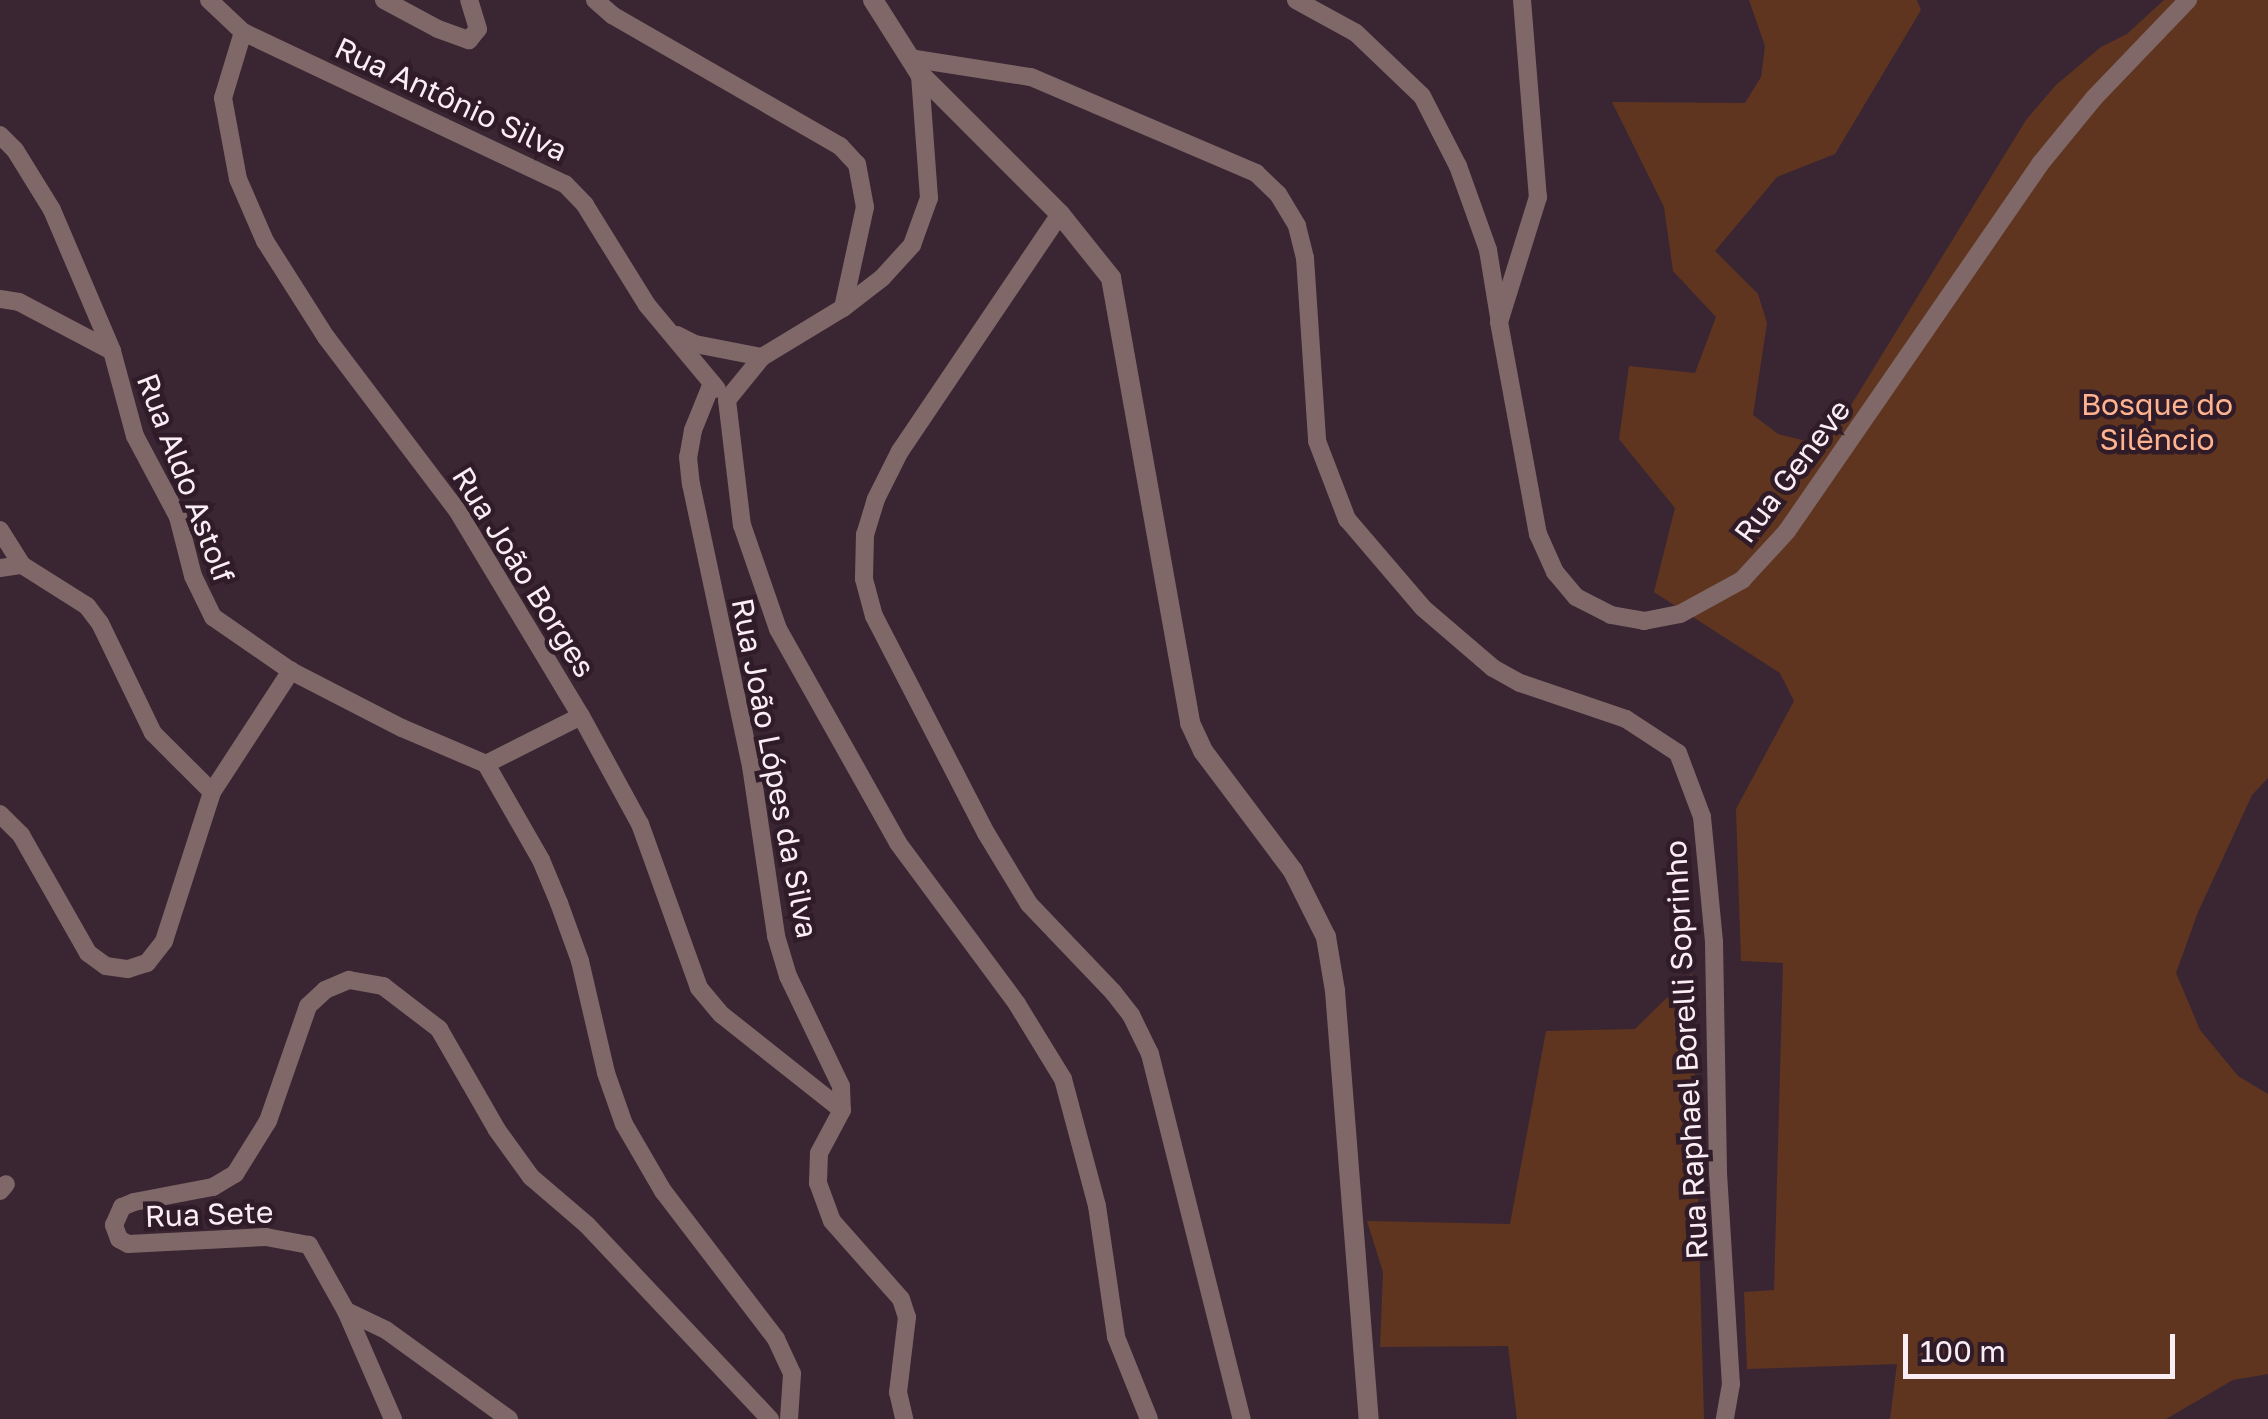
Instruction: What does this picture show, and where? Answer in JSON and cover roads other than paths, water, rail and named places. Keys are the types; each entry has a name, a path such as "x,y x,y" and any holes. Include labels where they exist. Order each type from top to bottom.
{"street":[{"name":"Rua Antônio Silva","path":"209,0 243,32 565,184 585,205 647,304 727,400"},
{"path":"384,0 459,39 476,37 476,18 469,0"},
{"path":"595,0 612,14 840,146 856,164 865,207 843,308"},
{"path":"873,0 914,66 1060,214 1101,261 1117,296 1180,690 1190,723 1202,751 1293,871 1326,937 1336,991 1369,1419"},
{"path":"1296,0 1356,34 1422,96 1458,166 1488,250 1500,322"},
{"name":"Rua Geneve","path":"1522,0 1538,197 1500,322 1538,534 1555,572 1576,597 1611,615 1644,620 1680,614 1742,580 1786,532 2040,164 2094,98 2188,0"},
{"name":"Rua João Borges","path":"243,32 223,98 238,180 265,241 326,338 457,510 581,716 640,824 699,988 722,1016 842,1110"},
{"path":"914,66 930,170 922,224 912,245 882,278 843,308 762,357 727,400 742,524 778,629 898,843 1017,1004 1062,1079 1097,1206 1116,1336 1150,1419"},
{"name":"Rua Raphael Borelli Soprinho","path":"914,66 1030,78 1256,174 1278,194 1297,226 1305,258 1317,441 1346,519 1424,608 1493,668 1520,683 1626,718 1678,753 1702,817 1714,942 1718,1173 1731,1384 1725,1419"},
{"name":"Rua Aldo Astolf","path":"0,134 15,150 52,210 112,351 124,409 178,517 201,598 214,617 291,671 402,728 486,764"},
{"path":"1060,214 900,450 864,534 864,579 874,616 1020,890 1064,946 1131,1015 1150,1054 1242,1419"},
{"path":"0,299 19,302 112,351"},
{"path":"672,333 696,344 762,357"},
{"name":"Rua João Lópes da Silva","path":"712,382 693,430 688,457 690,484 751,766 776,936 788,976 838,1074 842,1110"},
{"path":"0,530 22,566 88,606 153,733 212,792"},
{"path":"0,568 22,566"},
{"path":"0,814 21,835 78,943 106,966 128,970 147,963 164,941 212,792 291,671"},
{"path":"581,716 486,764 541,860 559,903 580,961 606,1073 624,1124 663,1191 776,1340 792,1374 789,1419"},
{"name":"Rua Sete","path":"393,1419 346,1311 310,1245 266,1236 128,1244 119,1240 114,1218 134,1202 213,1187 235,1174 268,1121 308,1006 325,990 348,980 383,986 438,1029 497,1130 530,1177 587,1225 770,1419"},
{"path":"842,1110 819,1152 818,1183 832,1221 901,1299 907,1317 898,1392 904,1419"},
{"path":"346,1311 386,1330 510,1419"}],"park label":[{"name":"Bosque do Silêncio","path":"2157,421"}]}
